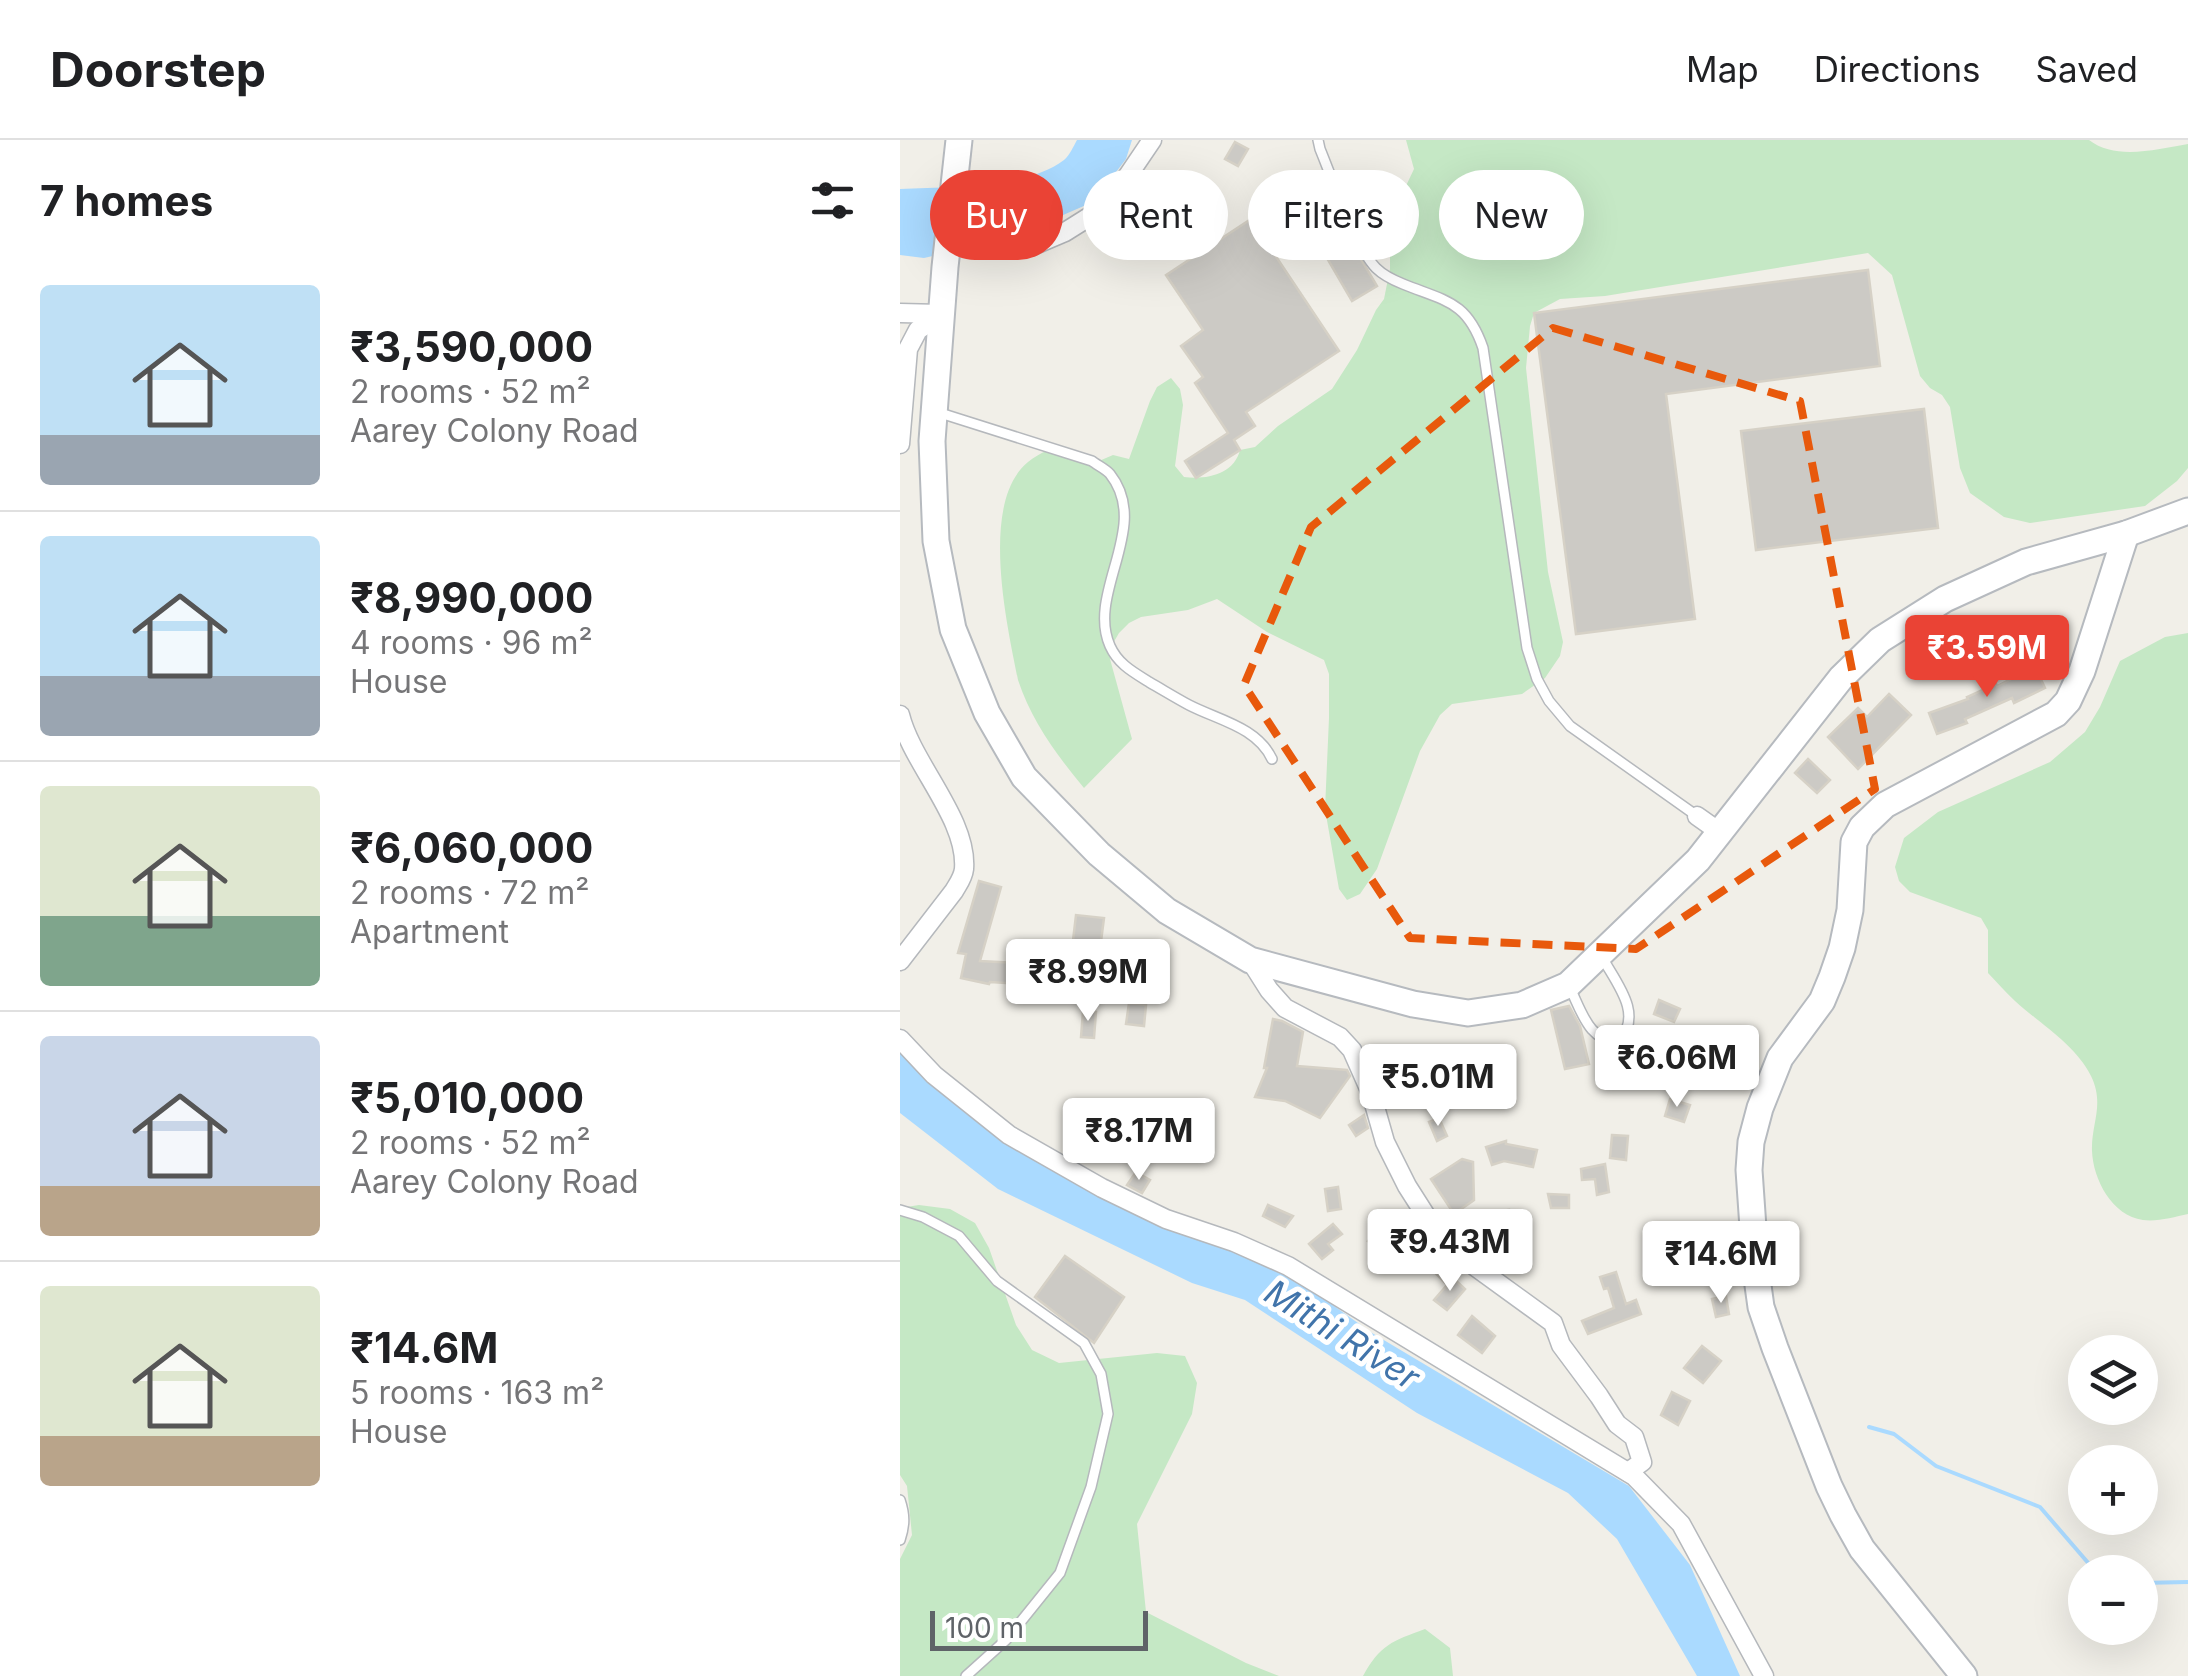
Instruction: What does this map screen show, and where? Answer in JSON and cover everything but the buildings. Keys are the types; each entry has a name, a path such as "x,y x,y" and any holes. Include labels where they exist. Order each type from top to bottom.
{"main road":[{"path":"959,140 944,267 932,441 936,541 954,629 987,713 1024,778 1099,854 1167,912 1250,960 1414,1004 1468,1013 1522,1005 1568,985 1698,860 1841,678 1880,640 1944,599 2026,562 2126,534 2188,511"},
{"path":"1964,1676 1862,1549 1829,1486 1761,1307 1751,1142 1780,1058 1822,1000 1842,948 1850,910 1854,842 1862,827 1884,805 2056,714 2068,701 2082,670 2126,534"}],"street":[{"path":"1063,233 1108,205 1152,140"},
{"path":"900,314 942,314"},
{"path":"900,444 908,349 918,330 942,314"},
{"path":"900,715 904,732 947,807 964,867 954,891 900,960"},
{"path":"1697,816 1721,833"},
{"path":"1250,960 1285,1008 1340,1037 1352,1050 1371,1093 1384,1142 1428,1219 1462,1257 1554,1322 1561,1345 1617,1424 1634,1437 1642,1462 1628,1472"},
{"path":"900,1039 934,1075 1008,1135 1166,1219 1288,1266 1628,1472 1681,1524 1764,1676"}],"lane":[{"path":"1318,140 1374,267 1388,278 1460,308 1476,328 1483,348 1528,648 1537,679 1549,701 1570,726 1697,816"},
{"path":"934,412 1092,461 1110,473 1122,498 1126,519 1104,614 1111,650 1124,667 1139,676 1256,736 1272,758"},
{"path":"1568,985 1596,1036 1609,1042 1620,1040 1628,1030 1630,1008 1600,954"},
{"path":"900,1210 923,1217 958,1236 998,1281 1084,1343 1101,1374 1108,1414 1091,1487 1060,1573 1006,1640 966,1676"},
{"path":"900,1500 904,1519 900,1540"}],"highlighted area":[{"path":"1553,328 1800,401 1875,789 1636,949 1410,938 1244,685 1311,527"}],"green space":[{"path":"1406,140 2089,140 2124,152 2188,144 2188,468 2145,506 2030,523 2004,517 1970,493 1960,468 1950,407 1920,376 1892,275 1868,253 1605,296 1560,299 1534,313 1526,368 1548,572 1563,642 1560,656 1545,678 1522,694 1452,704 1440,715 1420,751 1377,869 1360,894 1347,900 1339,889 1325,809 1329,674 1324,660 1267,632 1217,599 1129,623 1112,645 1110,659 1132,739 1084,788 1046,737 1018,680 1003,597 1000,534 1004,505 1013,481 1028,462 1055,448 1080,452 1099,461 1113,455 1129,459 1157,387 1171,378 1180,389 1183,405 1175,466 1184,477 1193,478 1226,470 1240,450 1255,447 1332,389 1384,299 1390,260 1419,260 1419,170 1414,169"},
{"path":"2188,633 2188,1214 2148,1220 2122,1211 2100,1184 2092,1151 2097,1096 2091,1076 2067,1044 1988,973 1988,930 1981,918 1910,892 1899,881 1895,867 1904,838 1938,812 2050,762 2085,732 2120,661 2165,637"},
{"path":"919,1205 950,1209 975,1223 989,1248 1016,1325 1032,1350 1059,1363 1157,1353 1185,1356 1197,1383 1192,1414 1137,1524 1146,1612 1279,1676 900,1676 900,1559 912,1535 907,1486 900,1475 900,1208"},
{"path":"1425,1629 1450,1648 1453,1676 1363,1676 1388,1645"}],"water":[{"path":"1077,140 1132,140 1118,170 1083,170 1083,206 1063,215 1063,170 1047,170 1070,153"},
{"path":"930,188 930,257 900,255 900,189"},
{"name":"Mithi River","path":"900,1044 1007,1144 1285,1271 1372,1333 1629,1486 1690,1565 1740,1676 1697,1676 1617,1539 1568,1493 1417,1413 1245,1300 1192,1283 998,1189 900,1113"}],"waterway":[{"path":"1869,1427 1894,1434 1936,1466 2040,1507 2081,1555"},
{"path":"2158,1583 2188,1582"}]}
